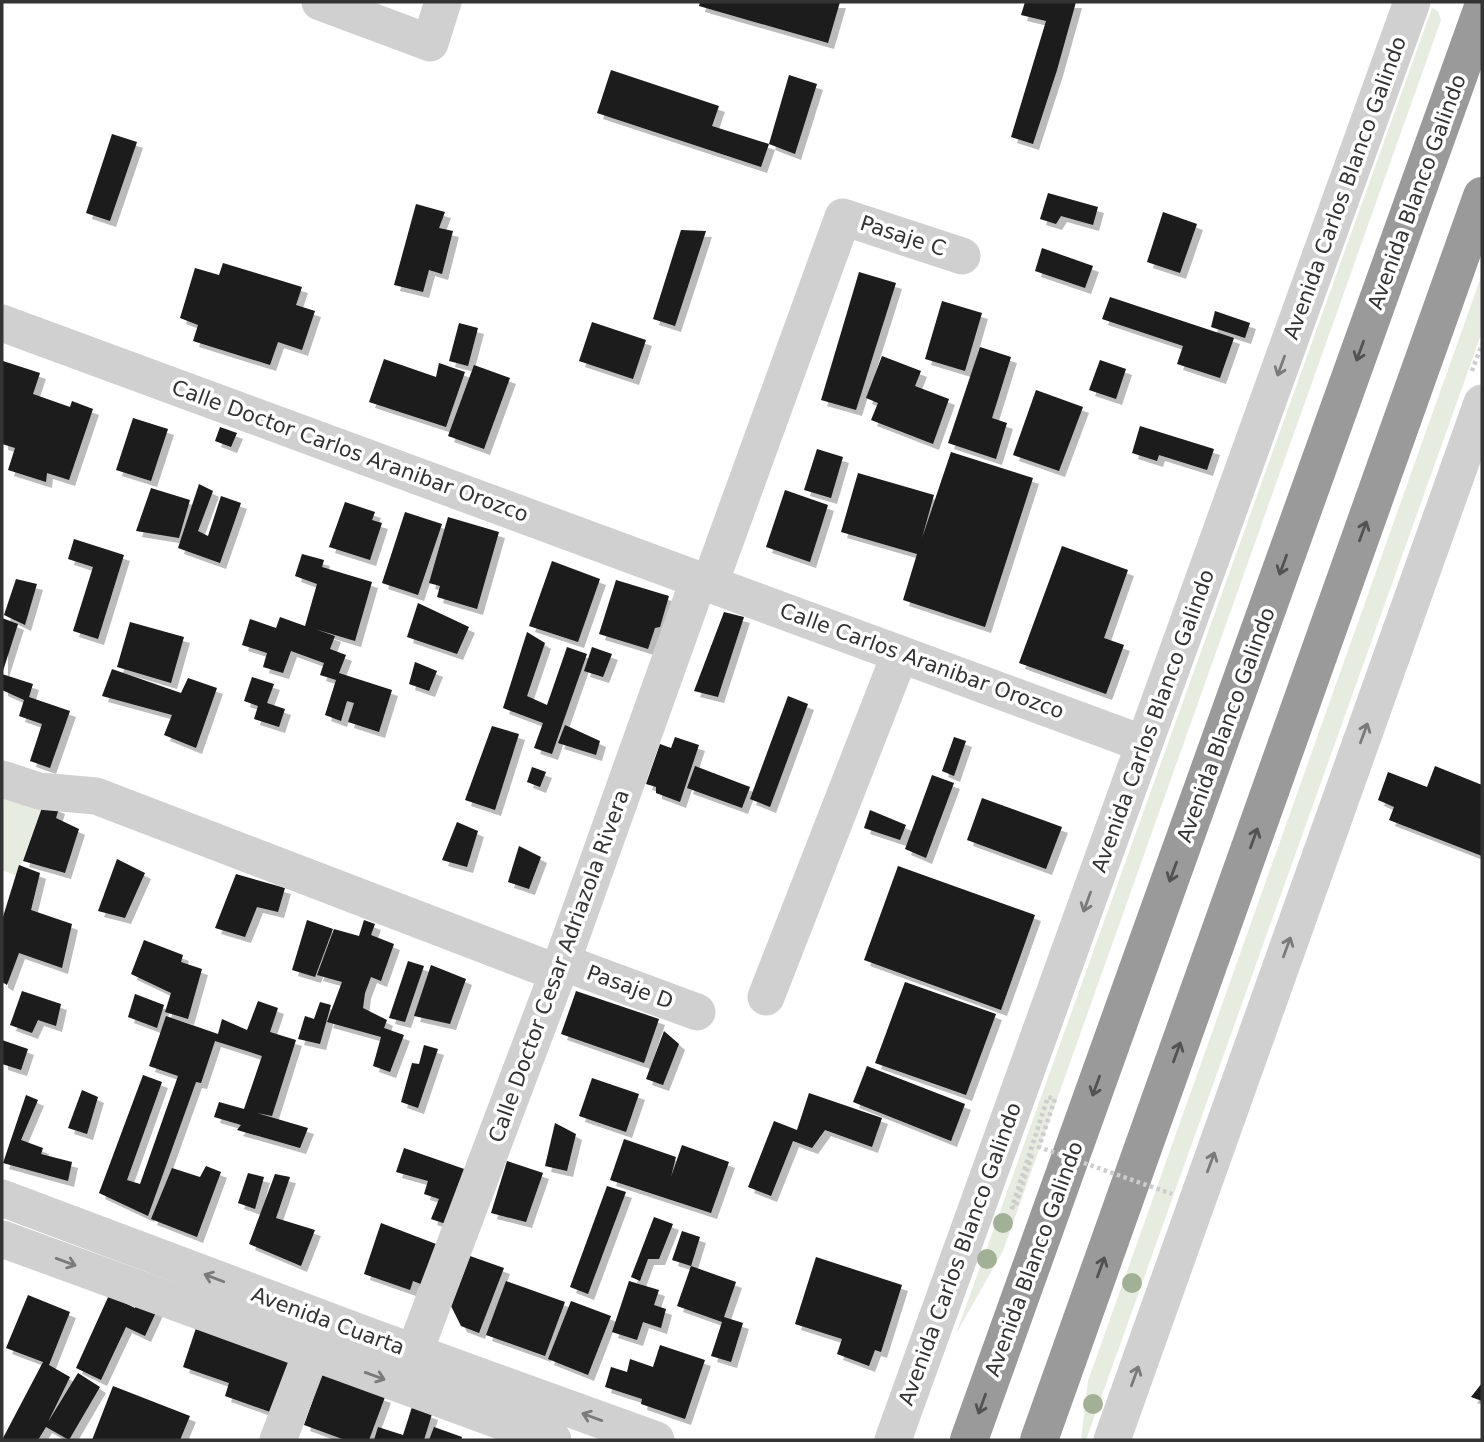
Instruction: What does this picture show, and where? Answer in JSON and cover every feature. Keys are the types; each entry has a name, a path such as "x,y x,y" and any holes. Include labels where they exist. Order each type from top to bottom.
{"highway":[{"name":"Avenida Blanco Galindo","path":"969,1440 1482,10"},
{"path":"1039,1440 1482,196"}],"street":[{"path":"320,2 430,43 443,2"},
{"name":"Avenida Carlos Blanco Galindo","path":"893,1440 1412,2"},
{"path":"1476,2 1482,4"},
{"name":"Pasaje C","path":"844,217 962,256"},
{"name":"Calle Doctor Cesar Adriazola Rivera","path":"414,1353 844,217"},
{"name":"Calle Doctor Carlos Aranibar Orozco","path":"2,323 705,581"},
{"path":"1112,1440 1482,403"},
{"name":"Calle Carlos Aranibar Orozco","path":"705,581 1144,744"},
{"path":"766,997 900,653"},
{"name":"Pasaje D","path":"2,779 39,791 96,796 560,967 697,1012"},
{"name":"Avenida Cuarta","path":"2,1198 553,1440"},
{"name":"Avenida Cuarta","path":"2,1239 317,1336 414,1353 656,1440"},
{"path":"278,1440 317,1336"}],"path":[{"path":"1032,1156 1015,1208 1012,1207 1048,1097 1055,1099 1039,1147 1172,1194"}],"shaded area":[{"path":"1432,8 1438,11 1441,20 1003,1251 956,1334"},
{"path":"1482,274 1482,332 1086,1440 1081,1440 1088,1381"},
{"path":"2,787 44,802 17,876 2,870"}],"building":[{"path":"700,2 840,2 828,43 699,6"},
{"path":"1025,2 1076,2 1033,144 1011,137 1046,21 1021,15"},
{"path":"611,70 719,106 712,126 769,144 761,167 597,113"},
{"path":"789,75 817,84 795,154 769,144"},
{"path":"112,134 137,142 110,221 86,213"},
{"path":"1048,193 1098,207 1093,225 1061,216 1056,224 1040,219"},
{"path":"416,204 445,212 439,228 453,231 442,274 429,270 423,292 394,285"},
{"path":"1163,212 1197,224 1180,273 1147,262"},
{"path":"681,230 706,231 675,326 653,319"},
{"path":"1042,248 1093,266 1085,288 1035,271"},
{"path":"223,263 302,287 296,305 315,311 302,350 278,342 270,365 193,341 198,325 180,318 195,268 219,275"},
{"path":"859,272 896,283 856,410 821,400"},
{"path":"1110,297 1234,338 1220,378 1177,364 1183,346 1102,319"},
{"path":"942,301 982,313 965,371 925,359"},
{"path":"1215,311 1250,323 1245,338 1211,327"},
{"path":"592,322 646,340 633,379 579,361"},
{"path":"459,323 478,328 468,366 449,361"},
{"path":"980,347 1011,357 992,418 1007,423 996,459 948,443"},
{"path":"882,356 921,371 915,386 949,399 933,444 871,420 878,403 866,398"},
{"path":"384,359 436,377 439,363 465,372 446,427 369,402"},
{"path":"1100,360 1126,369 1116,399 1089,390"},
{"path":"3,361 40,373 33,394 70,407 72,401 93,409 69,480 47,473 46,482 8,470 15,448 2,444"},
{"path":"474,365 510,378 484,449 448,436"},
{"path":"1036,390 1083,407 1059,471 1013,455"},
{"path":"133,418 168,429 151,481 116,470"},
{"path":"1140,426 1214,449 1207,470 1159,455 1157,461 1132,453"},
{"path":"220,427 237,433 231,447 215,441"},
{"path":"817,449 843,457 831,498 804,490"},
{"path":"951,452 1033,478 985,627 903,600 917,554 841,532 858,473 934,495 922,538"},
{"path":"199,484 213,491 198,531 208,536 221,496 241,503 220,563 178,548"},
{"path":"151,488 190,500 179,538 136,531"},
{"path":"785,490 828,505 810,562 766,547"},
{"path":"345,502 375,512 372,520 382,523 370,560 329,547"},
{"path":"405,512 442,524 418,595 382,583"},
{"path":"448,517 499,532 477,609 437,597 440,586 429,583"},
{"path":"74,539 124,555 98,639 73,631 93,567 68,559"},
{"path":"1062,546 1128,570 1104,638 1124,645 1106,694 1019,663"},
{"path":"302,554 324,560 322,567 372,582 355,641 315,629 335,636 330,649 346,655 339,673 392,690 379,732 348,722 354,703 347,701 341,721 325,715 336,680 320,675 324,663 291,651 283,673 263,667 267,653 242,645 250,619 276,628 280,617 305,626 317,584 295,576"},
{"path":"552,561 600,579 578,642 529,626"},
{"path":"16,579 37,584 25,625 4,615"},
{"path":"616,580 669,596 660,627 655,628 648,649 599,634"},
{"path":"418,603 469,627 457,654 407,637"},
{"path":"724,612 744,617 718,697 694,691"},
{"path":"2,618 18,624 2,674"},
{"path":"130,622 184,637 171,683 117,667"},
{"path":"527,632 545,643 527,696 547,705 567,647 587,654 552,754 534,748 543,723 503,708"},
{"path":"592,647 612,654 603,677 584,671"},
{"path":"415,662 437,671 429,691 409,684"},
{"path":"112,669 181,693 188,678 217,688 196,748 164,735 172,715 102,696"},
{"path":"2,674 33,684 29,697 70,711 50,768 30,761 42,724 19,716 24,700 2,690"},
{"path":"252,677 274,684 267,703 285,709 279,727 254,719 258,706 244,701"},
{"path":"788,696 808,704 770,807 750,799"},
{"path":"565,725 600,741 596,755 558,743"},
{"path":"492,726 519,734 495,810 465,800"},
{"path":"675,737 699,745 680,802 656,793 656,787 646,784 660,744 671,748"},
{"path":"954,737 966,741 954,776 942,771"},
{"path":"695,766 750,787 742,808 687,788"},
{"path":"1435,766 1482,785 1482,856 1389,820 1394,807 1378,800 1388,772 1427,787"},
{"path":"532,767 546,772 540,787 527,782"},
{"path":"932,775 954,783 926,858 905,849"},
{"path":"982,798 1062,827 1046,869 967,840"},
{"path":"44,802 59,808 56,818 79,829 65,873 23,861"},
{"path":"870,810 906,825 900,840 864,828"},
{"path":"457,822 478,831 467,867 442,860"},
{"path":"519,846 541,857 529,889 508,882"},
{"path":"117,859 145,873 125,918 98,911"},
{"path":"19,865 40,873 31,910 72,924 62,968 19,953 7,985 2,982 2,920"},
{"path":"898,866 1035,915 1001,1010 864,960"},
{"path":"236,874 285,888 278,912 257,907 245,937 215,928"},
{"path":"307,920 333,929 315,977 292,970"},
{"path":"364,920 375,924 371,935 394,944 381,981 371,977 363,1008 387,1020 384,1028 404,1035 390,1072 373,1066 381,1037 327,1022 342,982 317,975 334,929 359,936"},
{"path":"144,940 183,955 181,962 202,969 188,1019 165,1012 171,993 131,974"},
{"path":"408,961 424,966 405,1022 389,1018"},
{"path":"431,965 466,979 450,1024 414,1016"},
{"path":"905,982 996,1014 966,1095 875,1063"},
{"path":"22,991 61,1004 56,1026 38,1020 32,1033 10,1025"},
{"path":"576,991 659,1019 644,1063 561,1034"},
{"path":"135,994 164,1005 157,1028 128,1017"},
{"path":"258,1001 278,1008 270,1032 296,1040 272,1116 257,1113 308,1128 300,1148 237,1130 241,1125 214,1117 219,1102 244,1109 262,1056 215,1041 201,1083 196,1082 148,1216 99,1193 143,1075 162,1082 127,1180 140,1184 178,1076 149,1066 166,1016 218,1034 222,1019 247,1030"},
{"path":"320,1002 331,1005 320,1044 298,1039 305,1016 314,1019"},
{"path":"664,1031 679,1044 663,1085 646,1079"},
{"path":"2,1040 28,1049 21,1070 2,1064"},
{"path":"424,1045 438,1049 418,1108 401,1102 412,1063 419,1064"},
{"path":"867,1066 965,1104 951,1141 853,1102"},
{"path":"592,1078 639,1094 626,1132 579,1116"},
{"path":"82,1090 98,1097 87,1134 68,1128"},
{"path":"809,1093 882,1118 872,1147 825,1130 812,1148 793,1141 771,1196 748,1187 774,1121 797,1130"},
{"path":"26,1095 38,1100 21,1140 43,1148 41,1154 72,1162 68,1181 3,1163"},
{"path":"555,1123 576,1134 567,1171 545,1166"},
{"path":"624,1139 676,1157 671,1177 682,1145 729,1162 711,1213 610,1180"},
{"path":"404,1148 470,1171 452,1226 431,1219 439,1199 424,1194 428,1181 396,1172"},
{"path":"507,1161 543,1173 526,1222 491,1213"},
{"path":"206,1166 221,1172 197,1237 151,1219 172,1168 200,1177"},
{"path":"248,1173 264,1177 255,1209 238,1203"},
{"path":"275,1174 290,1177 276,1218 315,1230 301,1266 249,1244"},
{"path":"607,1186 626,1192 588,1294 570,1287"},
{"path":"654,1217 673,1224 659,1259 648,1259 640,1281 631,1277"},
{"path":"381,1223 444,1247 431,1288 413,1281 410,1290 364,1274"},
{"path":"682,1231 700,1237 691,1266 672,1260"},
{"path":"470,1256 504,1268 479,1333 461,1326 451,1306"},
{"path":"816,1257 902,1285 881,1352 875,1350 869,1366 837,1354 842,1339 795,1324"},
{"path":"691,1266 736,1282 724,1317 743,1323 731,1362 711,1356 722,1322 677,1306"},
{"path":"506,1281 565,1302 545,1356 486,1335"},
{"path":"629,1281 659,1290 654,1305 666,1309 661,1328 643,1322 637,1340 612,1332"},
{"path":"28,1295 70,1312 49,1365 70,1377 48,1422 78,1373 100,1387 69,1440 46,1427 38,1440 2,1440 43,1362 6,1348"},
{"path":"109,1295 135,1308 138,1302 157,1310 145,1336 126,1327 101,1380 76,1368"},
{"path":"571,1301 611,1316 588,1375 548,1359"},
{"path":"198,1322 293,1356 273,1413 225,1396 229,1383 183,1367"},
{"path":"660,1345 705,1360 685,1419 641,1404 642,1399 605,1387 611,1367 627,1372 630,1359 653,1367"},
{"path":"322,1374 385,1397 369,1440 345,1440 304,1425"},
{"path":"1482,1383 1482,1401 1471,1397"},
{"path":"113,1386 190,1416 180,1440 92,1440"},
{"path":"412,1407 432,1414 424,1440 374,1440 378,1427 403,1435"},
{"path":"434,1427 462,1437 461,1440 429,1440"}]}
